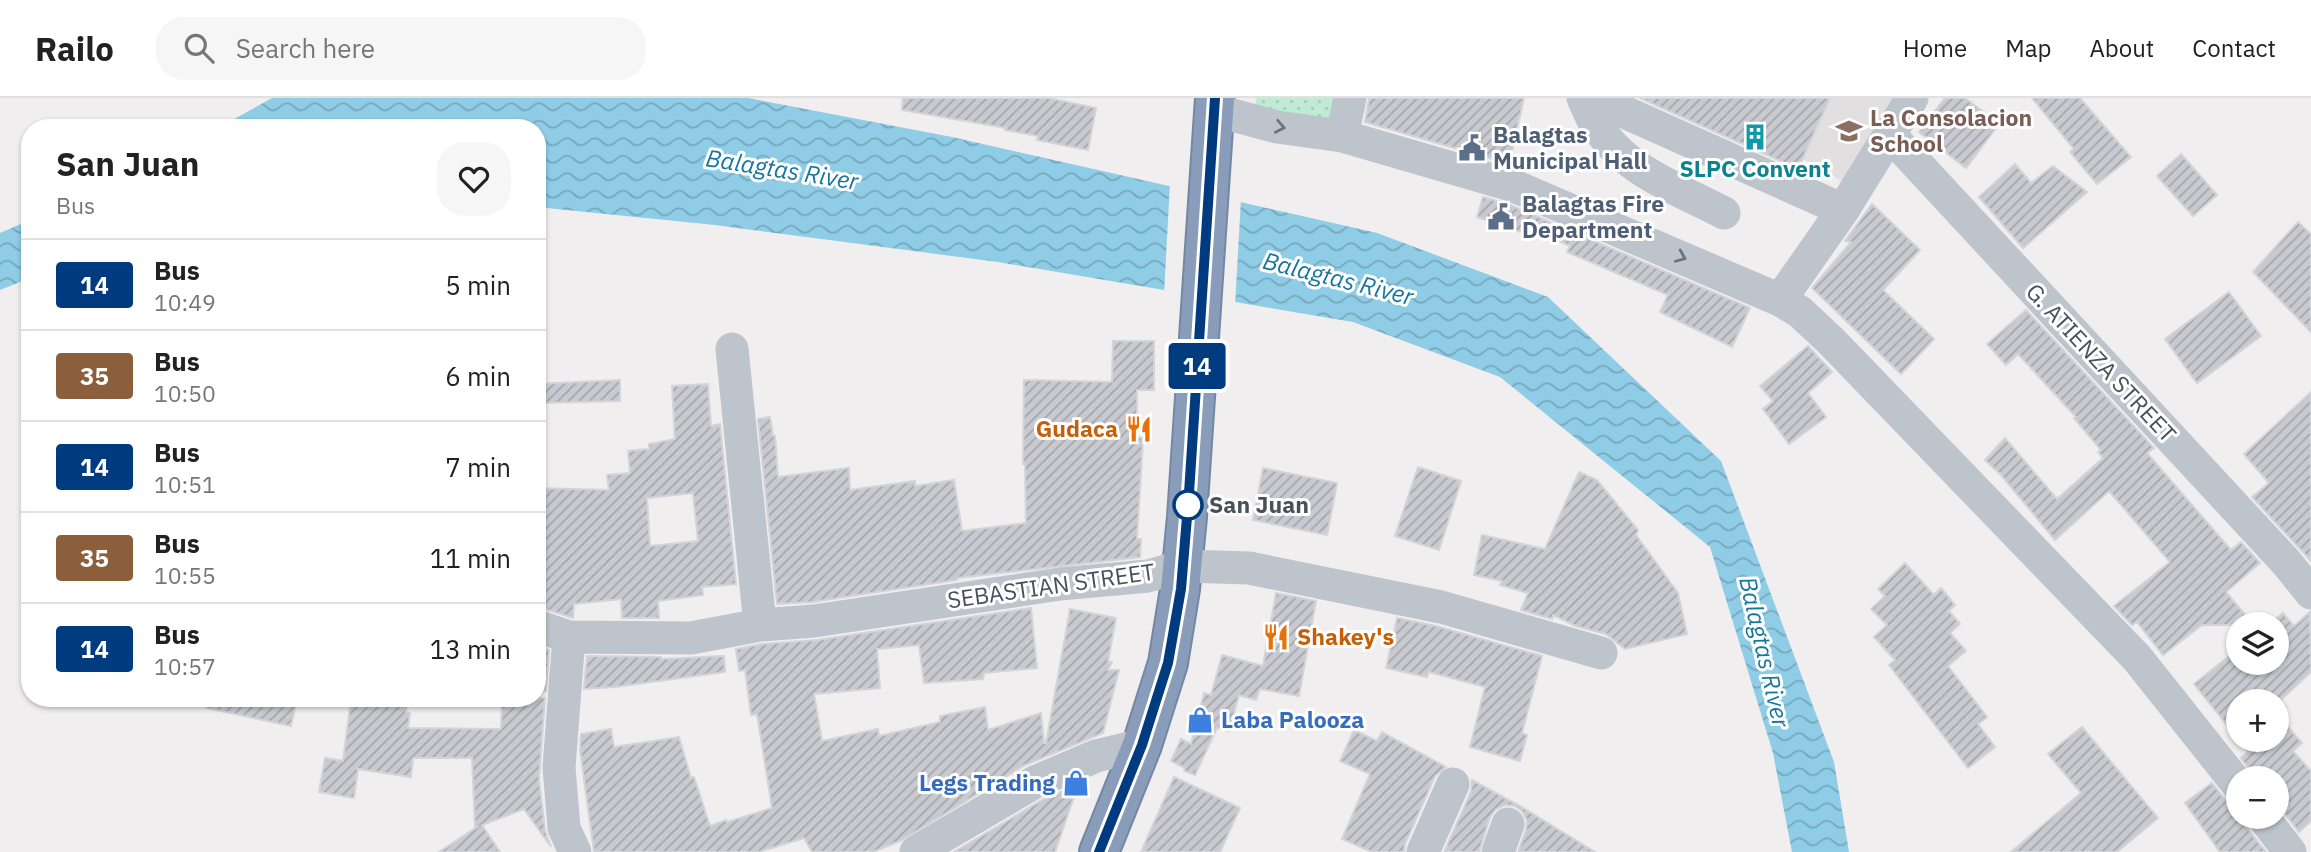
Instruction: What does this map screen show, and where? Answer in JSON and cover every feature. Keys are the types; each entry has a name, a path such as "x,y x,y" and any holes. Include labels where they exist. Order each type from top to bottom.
{"highway":[{"path":"1099,852 1142,745 1168,663 1183,566 1213,117"}],"street":[{"path":"1342,136 1350,98"},
{"path":"1583,98 1595,124 1617,151 1636,167 1724,213"},
{"path":"1593,98 1843,210"},
{"path":"1780,300 1843,210 1912,98"},
{"path":"1213,117 1342,136 1514,186 1780,300 1800,312 2137,657 2226,770"},
{"name":"G. ATIENZA STREET","path":"1890,135 2286,562 2311,593"},
{"path":"732,349 760,625"},
{"name":"SEBASTIAN STREET","path":"546,629 569,637 691,638 760,625 814,621 1060,584 1148,576 1183,566 1249,568 1441,607 1601,653"},
{"path":"569,637 559,767 564,828 575,852"},
{"path":"916,852 1035,782 1097,756 1142,745"},
{"path":"1423,852 1453,784"},
{"path":"2272,829 2290,852"}],"shaded area":[{"name":"La Consolacion School","path":"1817,98 1901,98 1849,185 1803,159 1828,103"}],"green space":[{"path":"1256,98 1340,98 1336,122 1255,106"}],"water":[{"name":"Balagtas River","path":"272,98 748,98 952,137 1377,233 1548,297 1721,461 1834,762 1849,852 1792,852 1773,753 1710,547 1500,377 1353,322 998,262 715,225 546,208 546,119 234,119"},
{"path":"21,224 21,282 0,290 0,233"}],"pier":[{"path":"1170,183 1241,199 1235,306 1164,294"}],"building":[{"path":"903,98 1048,98 1096,108 1088,150 1037,140 1038,136 1005,130 1006,128 902,110"},
{"name":"Balagtas Municipal Hall","path":"1369,98 1524,98 1509,164 1365,122"},
{"name":"SLPC Convent","path":"1640,98 1830,98 1798,169"},
{"path":"1945,98 1965,98 1999,124 1966,168 1919,132"},
{"path":"2032,98 2080,98 2131,157 2097,184 2070,152 2074,149"},
{"path":"2181,154 2217,195 2193,216 2157,176"},
{"path":"2015,164 2031,183 2053,166 2087,192 2023,248 1979,197"},
{"path":"1483,197 1508,204 1750,308 1732,347 1660,312 1668,295 1567,252 1570,246 1529,227 1526,234 1477,217"},
{"path":"1872,204 1920,250 1883,290 1934,339 1901,374 1812,288 1851,242 1845,241"},
{"path":"2298,222 2311,234 2311,332 2253,272"},
{"path":"2229,292 2261,336 2197,383 2165,339"},
{"path":"2026,310 2154,448 2147,453 2231,550 2241,542 2260,563 2226,592 2243,612 2226,612 2226,625 2202,625 2163,655 2137,622 2132,625 2114,606 2170,562 2109,491 2055,540 2001,475 1985,460 2005,438 2057,499 2103,458 2098,452 2101,450 2074,418 2076,417 2018,354 2006,365 1987,344"},
{"path":"1113,341 1154,341 1154,390 1137,390 1137,437 1143,438 1137,539 1141,539 1140,557 957,578 812,602 777,604 758,419 770,417 775,436 778,477 849,468 850,490 915,481 915,486 954,480 962,531 1026,523 1023,464 1024,380 1112,382"},
{"path":"1808,346 1832,372 1808,393 1826,417 1789,444 1763,409 1773,401 1760,386"},
{"path":"620,380 620,401 546,403 546,384"},
{"path":"708,384 711,426 720,424 736,584 702,587 703,595 658,601 659,618 622,618 621,599 574,604 573,618 546,609 546,488 609,490 607,475 630,473 628,451 649,449 649,444 675,439 672,386","holes":["693,493 698,541 650,546 647,498"]},
{"path":"2311,392 2311,561 2252,497 2269,483 2244,454"},
{"path":"1418,467 1461,481 1439,550 1395,536"},
{"path":"1263,468 1337,483 1327,535 1253,520"},
{"path":"1579,472 1597,480 1638,530 1636,535 1678,593 1687,634 1625,649 1606,634 1576,626 1553,615 1552,619 1521,610 1528,593 1500,585 1502,581 1474,575 1482,535 1545,549"},
{"path":"1905,563 1934,595 1941,588 1955,605 1949,611 1960,624 1950,633 1966,651 1948,666 1987,717 1978,724 1995,747 1968,768 1889,665 1895,660 1874,637 1887,625 1871,609 1885,596 1878,589"},
{"path":"1276,593 1316,601 1299,696 1260,689 1256,700 1239,695 1229,731 1217,728 1195,775 1184,771 1185,768 1171,761 1181,739 1191,744 1204,693 1211,695 1222,655 1263,666"},
{"path":"1031,608 1037,668 984,673 983,679 924,683 919,645 877,649 880,688 814,694 822,741 878,729 879,736 940,722 940,716 985,707 988,730 1041,713 1046,743 1070,609 1116,618 1108,662 1112,662 1108,670 1119,670 1103,733 1025,765 902,840 873,852 812,852 804,838 759,852 594,852 580,750 581,734 611,729 614,747 679,737 691,778 694,777 710,826 726,820 727,822 772,808 757,714 751,715 745,670 739,671 736,649 817,640"},
{"path":"2310,612 2311,672 2289,693 2289,689 2226,689 2226,724 2194,684 2226,659 2226,675 2289,675 2289,620 2294,626"},
{"path":"1397,618 1436,626 1542,656 1522,733 1527,735 1520,761 1470,747 1485,687 1429,672 1427,677 1386,668"},
{"path":"546,649 549,650 546,691"},
{"path":"587,656 661,659 724,656 725,672 584,689"},
{"path":"206,707 295,707 291,726"},
{"path":"350,707 407,707 406,712 410,713 408,728 501,729 502,707 544,707 539,779 545,830 551,847 524,809 482,825 500,852 439,852 477,827 472,758 413,758 411,777 358,769 354,798 319,792 325,758 343,761"},
{"path":"2082,727 2158,818 2117,852 2011,852 2081,793 2048,754"},
{"path":"2289,728 2302,743 2293,751 2311,771 2311,821 2299,832 2289,819 2289,766 2247,766 2241,758 2248,752 2289,752"},
{"path":"1354,730 1377,741 1382,732 1446,767 1435,776 1404,852 1372,852 1342,839 1370,774 1340,761"},
{"path":"1174,777 1240,808 1220,852 1141,852"},
{"path":"1472,780 1595,852 1518,852 1527,820 1515,806 1505,805 1496,809 1490,817 1479,852 1444,852 1471,792"},
{"path":"2212,783 2226,800 2226,829 2248,829 2266,852 2220,852 2185,803"},
{"path":"1078,785 1055,852 954,852 1044,799"}],"bus line":[{"name":"14","path":"1099,852 1136,765 1168,663 1181,589 1215,98"}],"place":[{"name":"La Consolacion School","path":"1849,131"},
{"name":"SLPC Convent","path":"1755,137"},
{"name":"Balagtas Municipal Hall","path":"1472,148"},
{"name":"Balagtas Fire Department","path":"1501,217"},
{"name":"Gudaca","path":"1139,429"},
{"name":"San Juan","path":"1188,505"},
{"name":"Shakey's","path":"1276,637"},
{"name":"Laba Palooza","path":"1200,720"},
{"name":"Legs Trading","path":"1076,783"}]}
